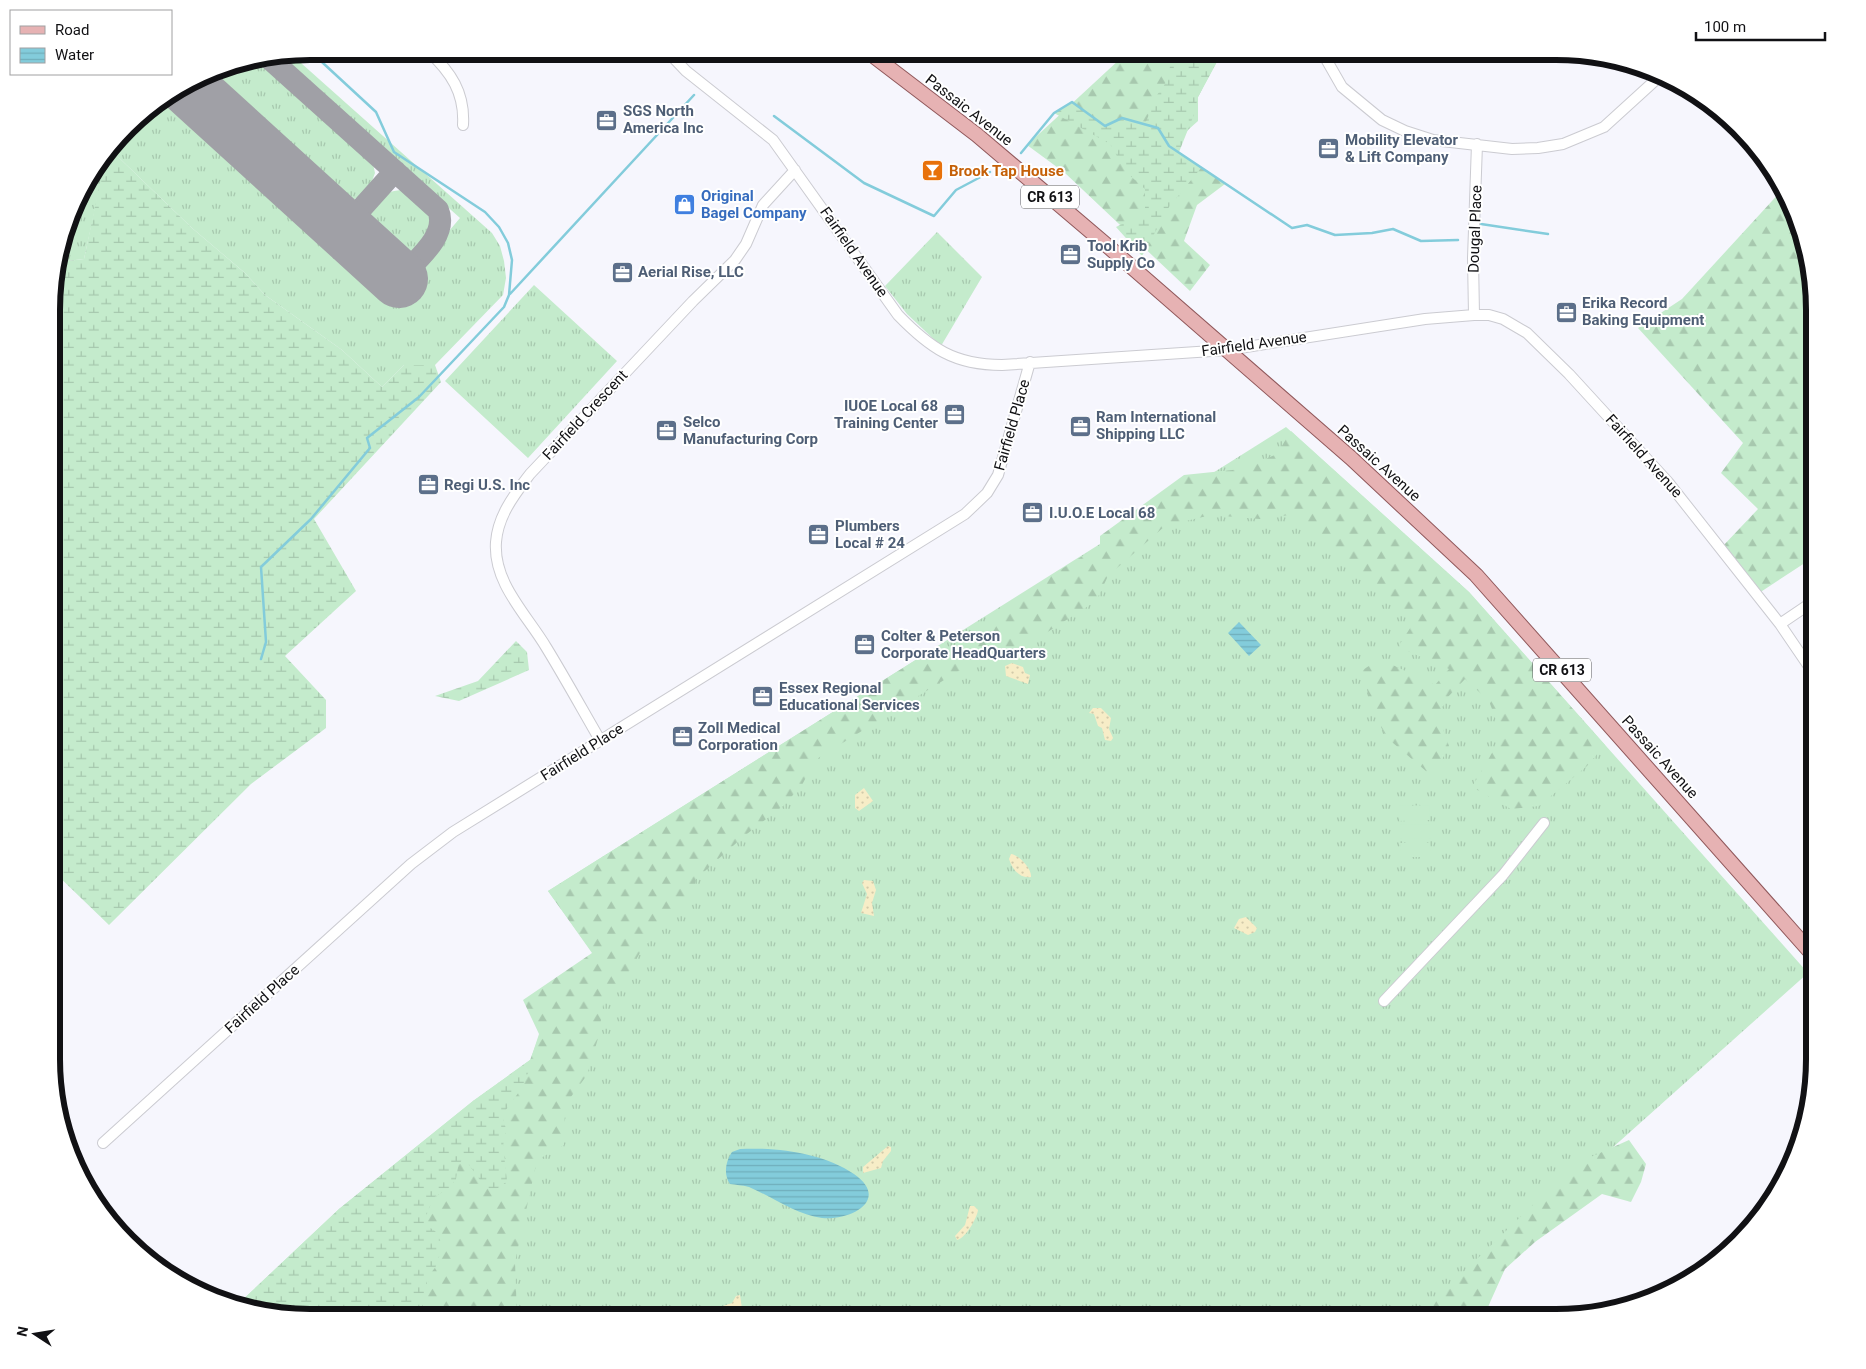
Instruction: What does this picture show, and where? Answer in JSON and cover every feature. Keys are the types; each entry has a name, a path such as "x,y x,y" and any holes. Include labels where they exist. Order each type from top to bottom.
{"main road":[{"name":"Passaic Avenue","path":"878,60 977,135 1227,350 1351,458 1476,575 1806,947"}],"street":[{"path":"436,60 453,78 460,94 464,111 463,125"},
{"name":"Fairfield Avenue","path":"676,60 686,71 773,140 898,315 932,348 965,362 1002,365 1227,350 1425,319 1474,315 1489,315 1520,327 1569,374 1668,482 1780,624 1806,662"},
{"path":"1327,60 1342,87 1382,120 1421,137 1512,149 1538,148 1563,144 1604,127 1655,80"},
{"name":"Dougal Place","path":"1474,315 1473,258 1477,144"},
{"name":"Fairfield Crescent","path":"600,740 545,645 509,592 498,558 496,542 500,524 509,504 530,474 734,260 746,244 763,205 794,170"},
{"name":"Fairfield Place","path":"103,1143 411,864 453,832 965,514 987,493 998,475 1030,362"},
{"path":"1780,624 1806,606"},
{"path":"1384,1001 1503,875 1544,823"}],"green space":[{"path":"1119,60 1218,60 1198,97 1198,121 1170,146 1225,184 1197,205 1184,241 1210,265 1190,291 1065,173 1027,145"},
{"path":"1171,60 1218,60 1198,97 1193,117 1179,152 1201,168 1169,207 1142,256 1116,227 1122,224 1135,223 1145,211 1145,189 1126,172 1110,144 1054,113 1072,102 1105,126 1122,118 1145,124 1157,95 1167,81"},
{"path":"298,61 492,233 500,246 506,278 503,295 435,365 404,365 382,387 342,350 265,295 245,273 192,228 115,154 133,133 173,101 394,296 460,218 284,62"},
{"path":"264,64 373,164 375,173 368,192 347,203 330,196 204,84 230,73"},
{"path":"115,154 192,228 245,273 265,295 342,350 382,387 404,365 435,365 441,382 314,519 356,591 285,656 326,700 326,728 251,784 109,925 60,878 60,310 65,261 84,259 103,170"},
{"path":"104,169 84,259 65,261 79,214 93,185"},
{"path":"401,190 410,194 423,206 428,213 430,221 426,237 414,250 405,254 392,251 380,242 372,231 370,222 372,209 381,198 388,193"},
{"path":"1778,195 1793,230 1804,277 1806,310 1806,562 1756,595 1722,547 1758,509 1721,473 1743,443 1638,328 1682,299"},
{"path":"937,232 982,277 941,346 907,314 885,286"},
{"path":"534,285 617,361 528,458 445,381"},
{"path":"1286,427 1469,592 1806,971 1806,975 1432,1309 310,1309 277,1307 243,1299 339,1209 473,1101 530,1060 540,1034 608,974 548,891"},
{"path":"1291,431 1469,592 1605,745 1587,766 1539,806 1511,809 1472,787 1502,736 1489,701 1465,679 1447,698 1438,715 1449,746 1433,777 1386,737 1375,715 1361,671 1380,659 1435,685 1449,669 1398,647 1414,622 1316,530 1290,515 1260,519 1211,515 1165,526 1108,576 1096,601 1046,633 1012,651 957,672 815,760 802,785 783,806 743,837 696,879 693,898 663,925 641,951 623,982 603,1004 599,1035 587,1075 565,1105 564,1145 537,1160 515,1262 517,1309 422,1309 430,1274 434,1229 428,1227 425,1219 433,1198 449,1188 456,1179 458,1165 464,1158 485,1187 494,1191 507,1181 503,1146 506,1129 502,1115 521,1088 539,1034 523,1000 592,953 548,891 930,651 936,660 981,637 1017,608 1025,592 1100,545 1100,536 1184,475 1242,469 1277,454"},
{"path":"516,641 527,652 529,670 459,701 435,696 478,681"},
{"path":"1429,805 1430,820 1399,821 1399,806"},
{"path":"1430,824 1431,838 1400,839 1400,825"},
{"path":"1400,843 1430,843 1431,857 1401,857"},
{"path":"530,1060 524,1082 502,1115 506,1129 503,1146 507,1181 494,1191 485,1187 464,1158 458,1165 456,1179 449,1188 433,1198 425,1219 428,1227 440,1238 441,1249 436,1266 427,1280 422,1309 310,1309 277,1307 243,1299 339,1209 473,1101"},
{"path":"1629,1140 1646,1164 1641,1182 1631,1202 1602,1194 1535,1242 1505,1269 1487,1309 1425,1309 1575,1164"}],"sand":[{"path":"1012,663 1023,667 1025,673 1030,675 1028,684 1006,676 1005,666"},
{"path":"1093,708 1101,708 1111,718 1109,729 1113,738 1111,741 1105,740 1102,728 1098,726 1094,714 1089,713"},
{"path":"864,788 873,801 859,811 855,808 855,795"},
{"path":"1011,854 1018,857 1024,863 1031,877 1020,875 1014,870 1009,859"},
{"path":"864,880 873,881 876,890 872,903 874,916 861,913 867,894 862,883"},
{"path":"1246,917 1257,928 1255,932 1248,935 1234,928 1239,919"},
{"path":"888,1146 891,1147 891,1151 883,1161 881,1168 863,1173 863,1167"},
{"path":"970,1206 974,1206 978,1210 976,1218 964,1236 957,1240 955,1236 965,1225"},
{"path":"740,1295 742,1309 724,1309 723,1306 732,1303 736,1296"}],"water":[{"path":"1239,622 1261,645 1249,656 1228,633"},
{"path":"740,1149 784,1150 828,1161 854,1174 864,1183 869,1192 868,1200 862,1207 844,1216 822,1218 803,1213 749,1187 730,1184 726,1172 728,1159 732,1152"}],"waterway":[{"path":"261,659 266,642 261,567 311,519 370,448 367,438 419,397 504,307 509,295 512,260 508,243 499,227 485,212 394,152 376,112 320,60"},
{"path":"510,294 694,95"},
{"path":"1021,153 1054,113 1072,102 1105,126 1122,118 1158,128 1169,146 1292,228 1307,225 1335,235 1372,233 1393,229 1421,241 1458,240"},
{"path":"774,116 864,183 934,216 956,190 990,172"},
{"path":"1481,224 1548,234"}],"taxiway":[{"path":"274,63 438,210 440,220 435,239 429,248 399,279"},
{"path":"343,229 395,171"}],"runway":[{"path":"191,90 399,279"}],"place":[{"name":"SGS North America Inc","path":"607,120"},
{"name":"Mobility Elevator & Lift Company","path":"1329,149"},
{"name":"Brook Tap House","path":"933,171"},
{"name":"Original Bagel Company","path":"685,205"},
{"name":"Tool Krib Supply Co","path":"1071,255"},
{"name":"Aerial Rise, LLC","path":"622,272"},
{"name":"Erika Record Baking Equipment","path":"1566,312"},
{"name":"IUOE Local 68 Training Center","path":"954,415"},
{"name":"Ram International Shipping LLC","path":"1080,426"},
{"name":"Selco Manufacturing Corp","path":"667,431"},
{"name":"Regi U.S. Inc","path":"428,485"},
{"name":"I.U.O.E Local 68","path":"1033,513"},
{"name":"Plumbers Local # 24","path":"819,535"},
{"name":"Colter & Peterson Corporate HeadQuarters","path":"865,645"},
{"name":"Essex Regional Educational Services","path":"763,697"},
{"name":"Zoll Medical Corporation","path":"682,737"}]}
